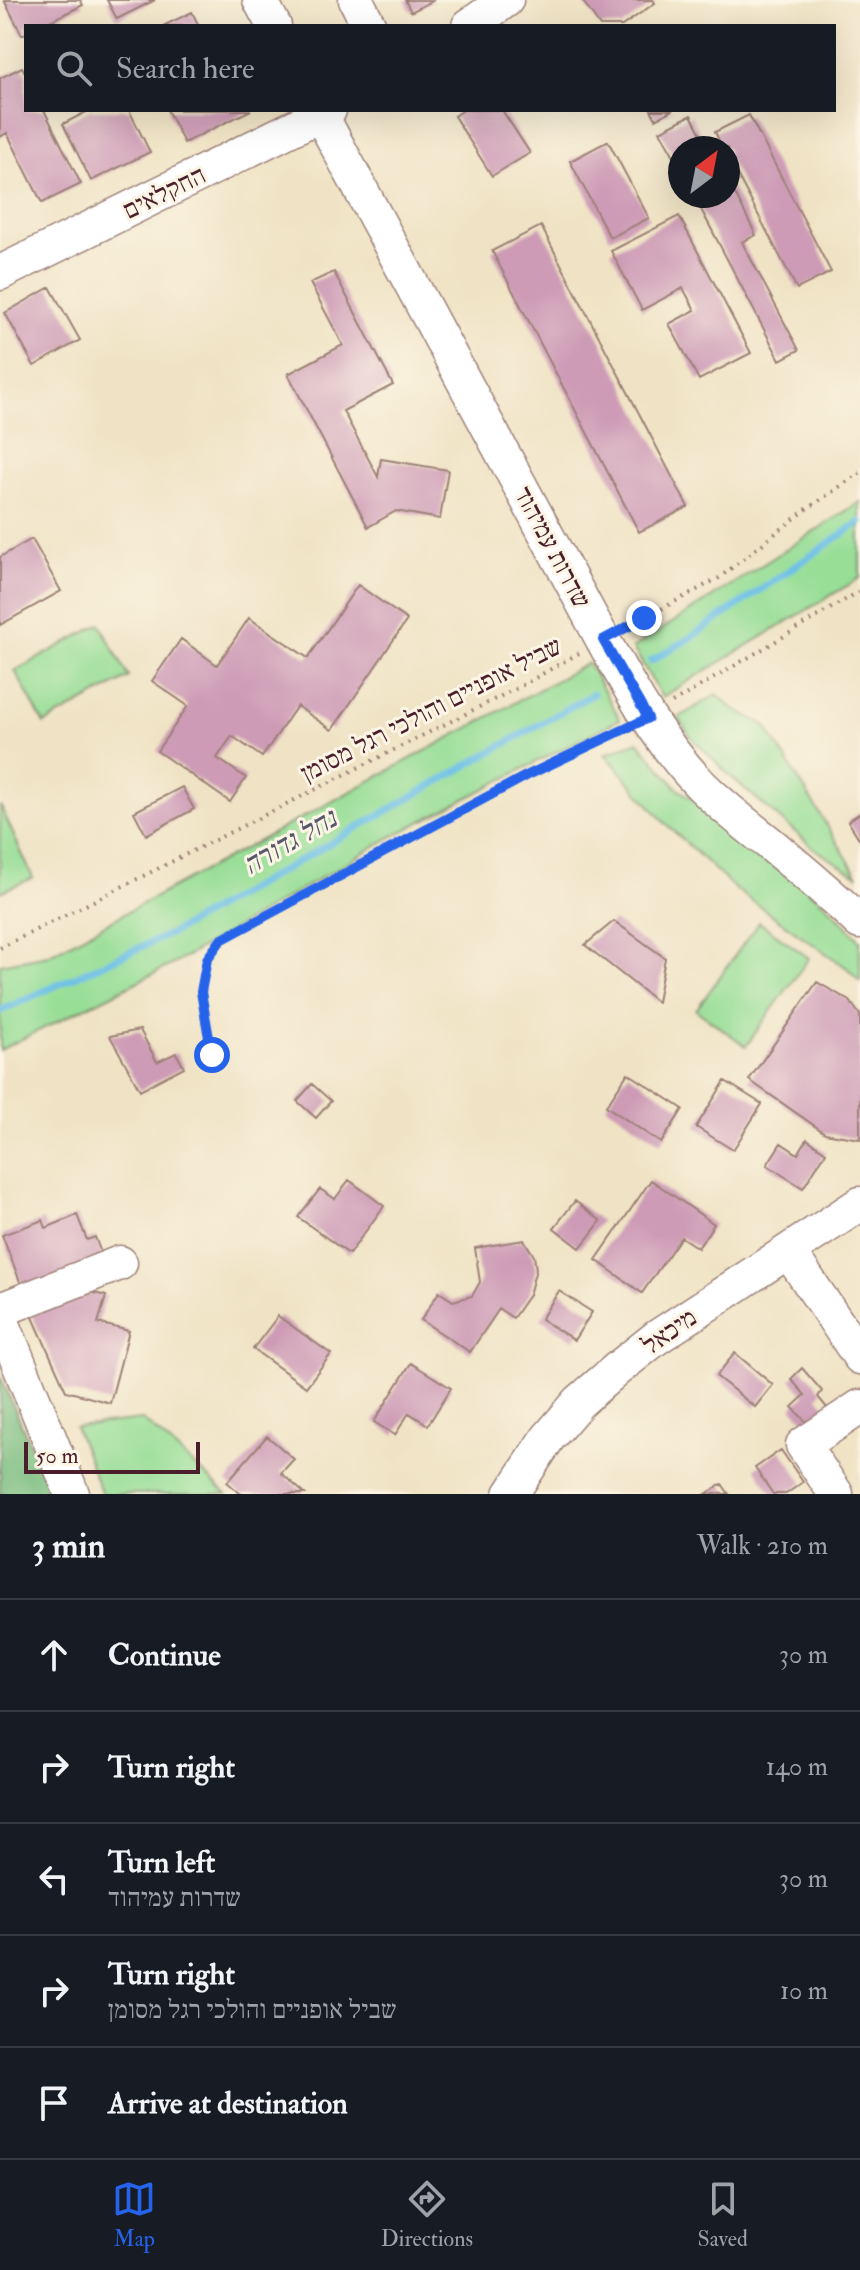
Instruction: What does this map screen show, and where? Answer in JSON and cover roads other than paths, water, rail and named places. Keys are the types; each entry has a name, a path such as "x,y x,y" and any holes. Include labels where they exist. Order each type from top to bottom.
{"street":[{"path":"260,0 273,24"},
{"path":"356,0 368,24"},
{"path":"472,24 506,0"},
{"name":"החקלאים","path":"0,273 320,112"},
{"name":"שדרות עמיהוד","path":"323,112 603,640 648,718 698,782 725,808 858,916"},
{"name":"מיכאל","path":"511,1494 548,1438 598,1385 656,1338 860,1204"},
{"path":"789,1252 860,1357"},
{"path":"0,1310 120,1263"},
{"path":"0,1317 72,1494"},
{"path":"836,1494 803,1445 860,1407"}],"waterway":[{"name":"נחל גדורה","path":"651,661 690,638 860,522"},
{"name":"נחל גדורה","path":"0,1011 174,932 593,694"}]}
